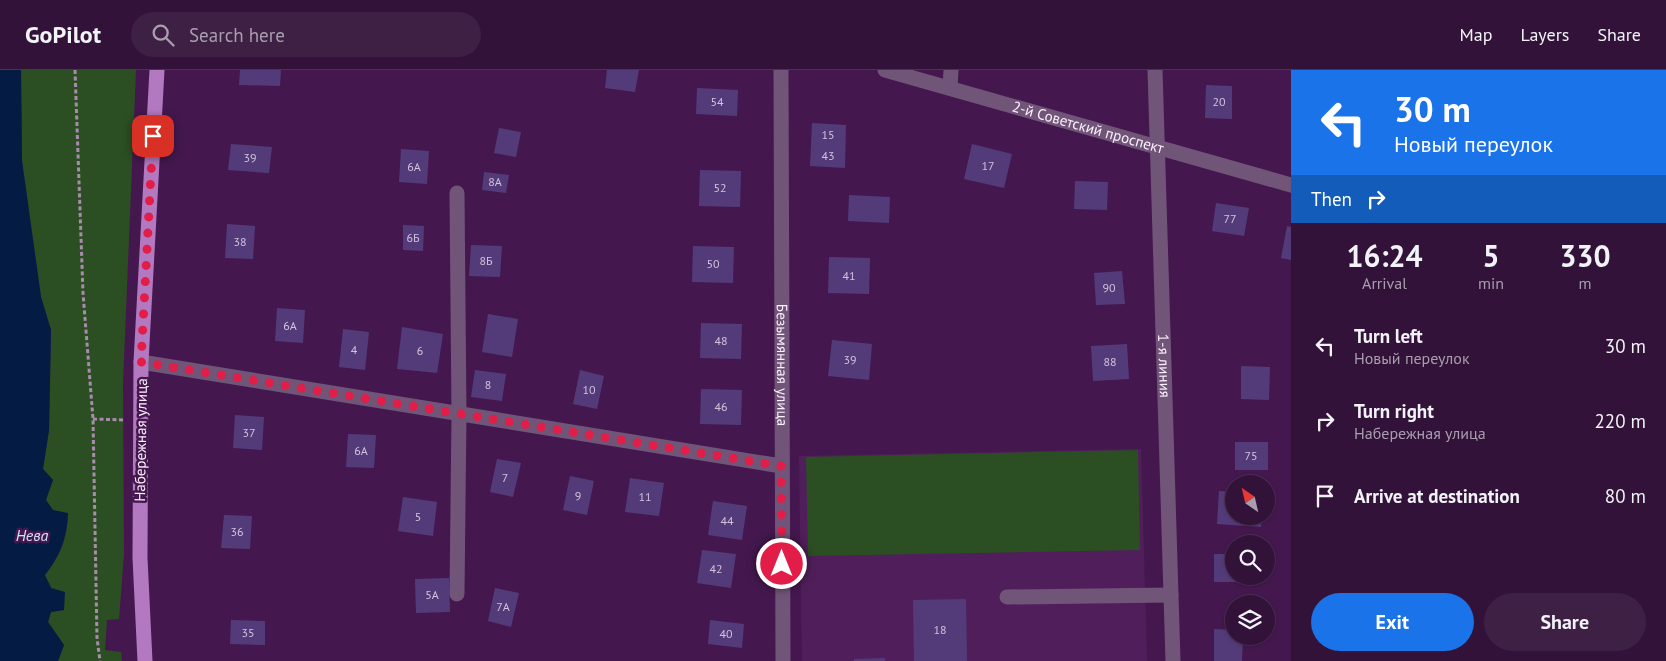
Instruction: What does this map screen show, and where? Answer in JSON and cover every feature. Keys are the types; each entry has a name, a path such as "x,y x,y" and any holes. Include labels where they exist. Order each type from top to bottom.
{"main road":[{"name":"Набережная улица","path":"145,661 140,558 141,362 157,70"}],"street":[{"name":"Безымянная улица","path":"781,70 783,661"},
{"name":"2-й Советский проспект","path":"885,70 1291,185"},
{"path":"950,88 951,70"},
{"name":"1-я линия","path":"1155,70 1172,661"},
{"path":"457,193 458,594"},
{"path":"141,362 781,466"},
{"path":"1007,597 1171,595"}],"path":[{"path":"75,70 83,293 93,419 97,638 100,661"},
{"path":"93,419 119,420"}],"shaded area":[{"path":"1141,449 1147,661 802,661 799,456"}],"green space":[{"path":"21,70 136,70 123,383 124,555 119,619 107,620 105,650 121,652 122,661 58,661 64,645 48,622 51,612 64,610 44,575 59,554 66,531 68,514 53,510 45,500 53,480 43,469 49,430 51,330 41,297 22,161"},
{"path":"1138,450 1140,550 808,556 806,457"}],"water":[{"name":"Нева","path":"0,70 21,70 22,161 41,297 51,330 49,430 43,469 53,480 46,500 53,510 68,513 62,546 55,561 45,575 51,588 65,592 64,610 51,612 48,622 64,645 58,661 0,661"}],"building":[{"path":"240,70 281,70 280,86 239,85"},
{"path":"607,70 639,70 635,92 605,88"},
{"path":"1206,85 1232,86 1232,119 1205,118"},
{"path":"697,88 738,90 737,116 696,114"},
{"path":"812,123 846,125 845,168 810,166"},
{"path":"499,128 521,132 516,157 494,153"},
{"path":"231,144 272,147 269,173 228,170"},
{"path":"972,144 1012,154 1004,188 964,179"},
{"path":"401,149 429,151 427,184 399,182"},
{"path":"700,170 741,171 740,207 699,206"},
{"path":"484,172 509,175 506,193 482,190"},
{"path":"1075,181 1108,182 1107,210 1074,209"},
{"path":"849,195 890,197 889,223 848,221"},
{"path":"1216,203 1249,208 1244,236 1212,231"},
{"path":"227,224 255,226 253,259 225,258"},
{"path":"403,225 424,226 423,251 403,250"},
{"path":"1287,226 1291,227 1291,260 1281,258"},
{"path":"471,245 502,246 500,277 469,276"},
{"path":"693,246 734,247 733,283 692,282"},
{"path":"829,257 870,258 869,294 828,293"},
{"path":"1122,271 1125,304 1096,305 1094,273"},
{"path":"277,308 305,310 303,343 275,341"},
{"path":"488,314 518,319 512,357 482,352"},
{"path":"701,323 742,324 741,359 700,358"},
{"path":"402,327 443,334 437,373 397,369"},
{"path":"343,329 369,332 365,370 339,367"},
{"path":"832,340 872,344 869,380 828,376"},
{"path":"1127,344 1129,379 1093,381 1091,346"},
{"path":"1241,366 1270,367 1269,400 1241,399"},
{"path":"475,370 506,374 502,401 471,397"},
{"path":"580,370 604,376 597,409 573,404"},
{"path":"701,389 742,390 741,425 700,424"},
{"path":"235,415 264,417 262,450 233,448"},
{"path":"348,434 376,435 374,468 346,467"},
{"path":"1235,442 1268,442 1268,470 1235,470"},
{"path":"497,459 521,463 513,497 490,492"},
{"path":"570,476 594,481 587,515 563,510"},
{"path":"630,478 664,483 659,516 625,512"},
{"path":"1219,491 1225,491 1225,525 1217,524"},
{"path":"403,497 437,502 433,536 398,531"},
{"path":"713,501 747,506 742,540 708,535"},
{"path":"224,515 252,516 250,549 221,548"},
{"path":"1232,525 1261,525 1261,527"},
{"path":"702,550 736,554 731,588 697,583"},
{"path":"1214,554 1225,554 1225,582 1214,582"},
{"path":"449,578 450,612 416,613 415,579"},
{"path":"495,588 519,593 511,627 488,621"},
{"path":"966,599 967,661 914,661 913,600"},
{"path":"231,620 265,621 265,645 230,644"},
{"path":"710,620 744,624 742,648 708,644"},
{"path":"1214,629 1225,630 1225,645 1243,645 1242,661 1214,661"},
{"path":"885,658 885,661 854,661 854,659"}],"route":[{"path":"153,136 141,362 781,466 782,564"}]}
